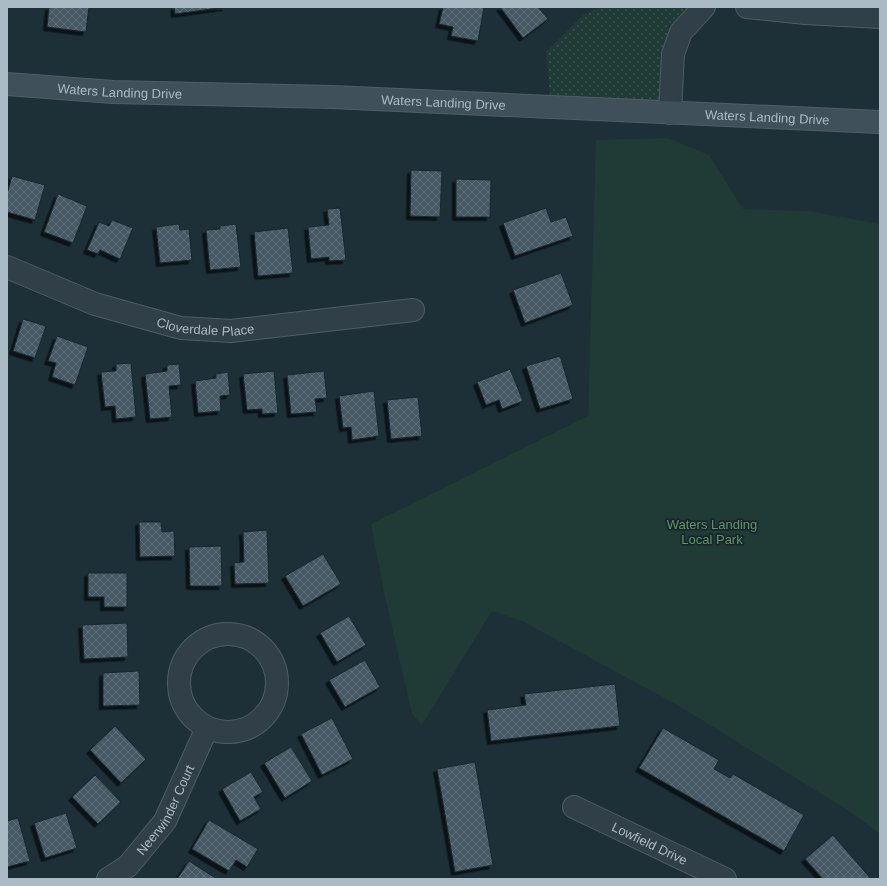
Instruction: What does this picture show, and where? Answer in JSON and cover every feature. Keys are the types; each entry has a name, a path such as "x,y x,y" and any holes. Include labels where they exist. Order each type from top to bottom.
{"street":[{"path":"670,113 673,54 681,32 704,7"},
{"path":"747,7 805,13 880,17"},
{"name":"Waters Landing Drive","path":"7,84 113,92 332,97 880,122"},
{"name":"Cloverdale Place","path":"7,267 95,304 181,328 231,331 413,310"},
{"path":"230,634 245,637 259,645 269,657 275,671 277,687 273,702 265,716 253,726 238,731 222,732 207,728 195,720 185,708 180,694 179,679 182,665 190,652 201,642 215,636 230,634"},
{"name":"Neerwinder Court","path":"108,879 128,866 165,821 207,728"},
{"name":"Lowfield Drive","path":"574,807 725,879"}],"green space":[{"path":"603,7 704,7 681,32 670,113 551,108 546,52 584,14"},
{"name":"Waters Landing Local Park","path":"668,138 709,155 743,209 809,211 880,224 880,834 849,811 679,706 522,621 492,611 422,725 412,714 383,588 371,524 588,416 596,140"}],"building":[{"path":"49,7 89,7 86,32 47,27"},
{"path":"174,7 226,7 175,14"},
{"path":"443,7 484,7 478,41 451,36 453,27 439,24"},
{"path":"500,7 538,7 548,19 523,38"},
{"path":"411,170 442,171 440,217 410,216"},
{"path":"12,176 45,185 35,220 7,212 7,194"},
{"path":"456,179 491,180 490,217 456,217"},
{"path":"58,194 87,206 73,243 44,232"},
{"path":"340,208 346,260 329,261 329,257 311,259 308,227 329,225 327,209"},
{"path":"546,208 551,222 566,217 573,236 515,256 503,223"},
{"path":"112,220 133,228 120,259 100,250 98,254 87,250 99,222 109,226"},
{"path":"179,224 180,230 189,229 192,260 160,263 156,227"},
{"path":"236,224 241,267 210,270 206,230 220,229 220,226"},
{"path":"288,228 293,273 258,276 254,232"},
{"path":"561,273 573,305 525,323 513,290"},
{"path":"23,319 46,326 35,358 13,351"},
{"path":"57,336 88,347 75,385 52,377 56,363 48,361"},
{"path":"560,356 573,399 540,409 526,366"},
{"path":"131,363 136,417 116,419 115,406 105,407 101,372 116,371 116,364"},
{"path":"179,364 181,385 169,386 172,417 150,419 145,374 167,371 167,365"},
{"path":"510,369 523,401 502,409 499,400 486,405 477,382"},
{"path":"274,371 278,413 262,414 262,409 247,410 243,374"},
{"path":"324,371 327,398 315,399 317,412 291,414 287,375"},
{"path":"228,372 230,395 220,396 221,411 198,413 195,381 216,378 216,374"},
{"path":"374,391 379,436 352,440 351,427 343,428 339,396"},
{"path":"418,397 422,436 391,439 387,400"},
{"path":"139,522 161,522 162,532 174,531 175,556 140,557"},
{"path":"267,530 269,583 235,584 234,563 244,562 243,532"},
{"path":"221,546 222,586 190,586 189,547"},
{"path":"323,554 341,584 303,606 285,576"},
{"path":"88,573 127,573 127,607 104,607 104,597 88,597"},
{"path":"349,616 366,645 337,662 320,633"},
{"path":"127,623 128,657 84,659 82,625"},
{"path":"365,660 380,687 345,707 329,680"},
{"path":"139,671 140,705 103,706 103,673"},
{"path":"615,684 620,726 491,741 487,710 526,705 524,694"},
{"path":"332,718 353,759 322,775 301,734"},
{"path":"115,726 146,759 121,783 90,750"},
{"path":"663,728 719,760 714,769 730,778 733,774 804,815 784,851 639,768"},
{"path":"291,747 312,781 285,798 264,763"},
{"path":"475,762 493,865 455,872 437,769"},
{"path":"251,772 263,792 254,797 261,809 240,821 222,789"},
{"path":"95,775 121,802 98,824 72,797"},
{"path":"66,813 77,848 45,858 34,823"},
{"path":"18,818 30,861 7,867 7,821"},
{"path":"209,820 258,849 247,867 236,860 229,871 192,849"},
{"path":"833,835 871,879 823,879 805,859"},
{"path":"189,861 217,879 177,879"}]}
